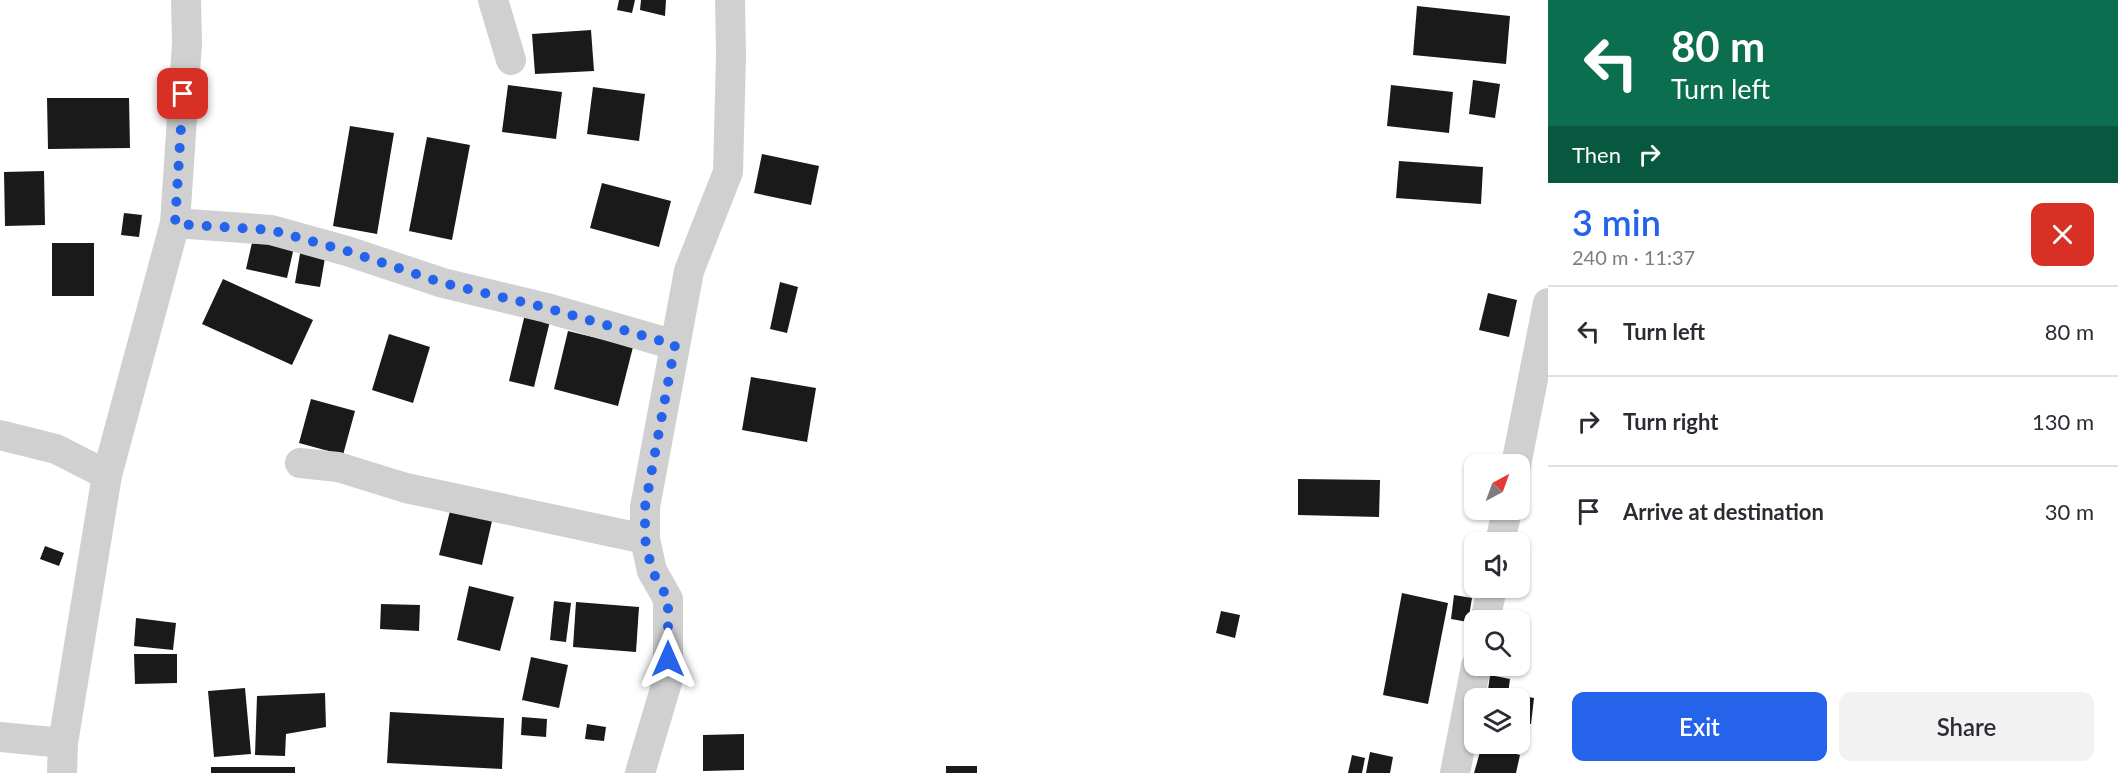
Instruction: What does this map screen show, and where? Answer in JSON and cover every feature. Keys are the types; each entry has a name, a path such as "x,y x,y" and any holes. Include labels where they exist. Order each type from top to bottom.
{"street":[{"path":"62,773 63,743 107,474 175,224 187,43 186,0"},
{"path":"494,0 511,60"},
{"path":"640,773 668,679 668,599 652,571 645,539 645,507 689,271 728,172 730,0"},
{"path":"175,224 271,230 347,251 443,283 547,308 675,345"},
{"path":"1518,454 1548,303"},
{"path":"0,435 56,449 107,474"},
{"path":"300,463 338,467 406,488 645,539"},
{"path":"1455,773 1474,676"},
{"path":"0,737 63,743"}],"building":[{"path":"619,0 635,0 632,13 617,10"},
{"path":"641,0 666,0 665,16 640,10"},
{"path":"1417,6 1510,16 1506,64 1413,55"},
{"path":"591,30 594,71 535,74 532,34"},
{"path":"1473,80 1500,84 1495,118 1469,114"},
{"path":"508,85 562,92 556,139 502,132"},
{"path":"1391,85 1453,92 1449,133 1387,126"},
{"path":"593,87 645,94 639,141 587,134"},
{"path":"47,98 129,98 130,148 48,149"},
{"path":"350,126 394,133 377,234 333,226"},
{"path":"427,137 470,145 452,240 409,231"},
{"path":"762,154 819,166 811,205 754,193"},
{"path":"1399,161 1483,167 1481,204 1396,198"},
{"path":"44,171 45,225 5,226 4,172"},
{"path":"602,183 671,201 659,247 590,228"},
{"path":"124,213 142,215 139,237 121,235"},
{"path":"254,234 295,243 287,278 246,269"},
{"path":"52,243 94,243 94,296 52,296"},
{"path":"301,248 326,252 320,287 295,283"},
{"path":"223,279 313,320 292,365 202,324"},
{"path":"780,282 798,287 787,333 770,329"},
{"path":"1488,293 1517,300 1509,337 1479,330"},
{"path":"525,314 550,321 534,387 509,381"},
{"path":"568,331 633,347 618,406 554,389"},
{"path":"389,334 430,347 413,403 372,390"},
{"path":"751,377 816,388 807,442 742,430"},
{"path":"311,399 355,411 343,455 299,443"},
{"path":"1298,479 1380,480 1379,517 1298,515"},
{"path":"450,511 492,521 482,565 439,555"},
{"path":"45,546 64,553 59,566 40,559"},
{"path":"469,586 514,597 500,651 457,640"},
{"path":"1402,593 1448,603 1428,704 1383,695"},
{"path":"1454,595 1472,598 1470,610 1464,610 1464,621 1451,619"},
{"path":"554,601 571,603 566,642 550,640"},
{"path":"576,602 639,607 636,652 573,647"},
{"path":"381,604 420,605 419,631 380,629"},
{"path":"1221,611 1240,615 1235,638 1216,633"},
{"path":"136,618 176,623 173,650 134,646"},
{"path":"134,654 177,654 177,683 135,684"},
{"path":"531,657 568,665 559,708 522,700"},
{"path":"1490,676 1510,679 1509,688 1488,688"},
{"path":"245,688 251,754 214,757 208,691"},
{"path":"325,693 326,727 286,734 285,756 255,755 257,696"},
{"path":"1530,697 1534,698 1530,724"},
{"path":"390,712 504,718 502,769 387,763"},
{"path":"522,717 547,719 546,737 521,735"},
{"path":"587,724 606,727 604,741 585,739"},
{"path":"744,734 744,770 703,771 703,735"},
{"path":"1370,752 1393,757 1390,773 1366,773"},
{"path":"1479,754 1520,755 1516,773 1474,773"},
{"path":"1352,755 1365,758 1362,773 1348,773"},
{"path":"946,766 977,766 977,773 946,773"},
{"path":"211,767 295,767 295,773 211,773"}],"route":[{"path":"183,94 175,224 271,230 347,251 443,283 547,308 675,345 645,507 645,539 652,571 668,599 668,659"}]}
